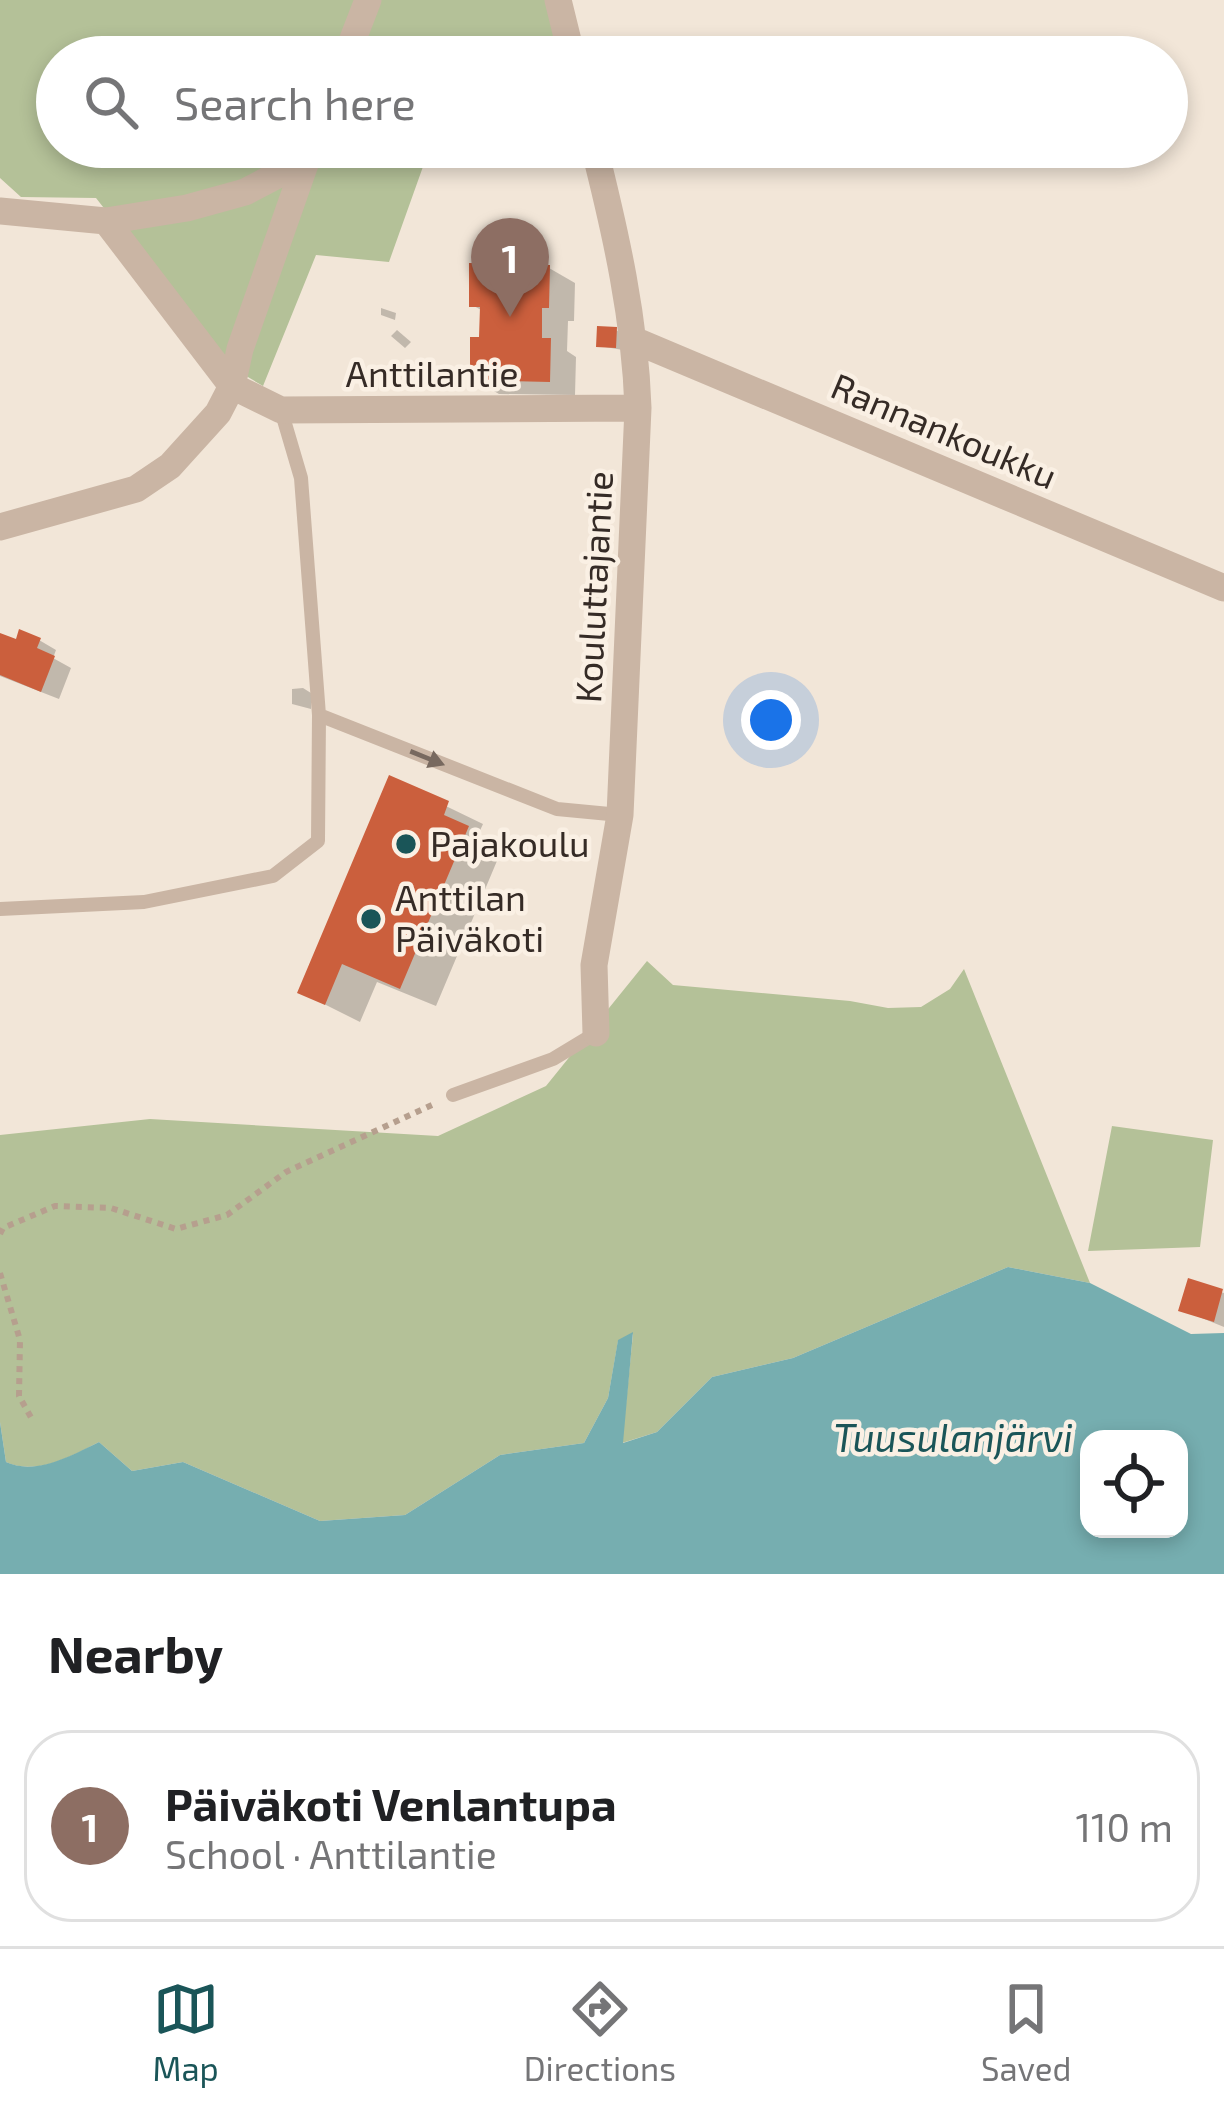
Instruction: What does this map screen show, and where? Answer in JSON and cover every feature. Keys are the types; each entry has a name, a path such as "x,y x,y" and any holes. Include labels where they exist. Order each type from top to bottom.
{"street":[{"path":"354,36 368,0"},
{"path":"558,0 567,36"},
{"path":"0,212 106,221 187,208 245,192 288,168"},
{"path":"0,526 136,489 170,466 218,413 232,386 301,168"},
{"name":"Kouluttajantie","path":"596,1033 594,964 620,815 638,408 636,341 599,168"},
{"name":"Anttilantie","path":"106,221 232,386 281,410 638,408"},
{"name":"Rannankoukku","path":"636,341 1224,588"}],"lane":[{"path":"0,909 144,902 273,876 318,841 319,715 302,478 281,410"},
{"path":"319,715 557,809 620,815"},
{"path":"453,1095 553,1059 596,1033"}],"path":[{"path":"0,1234 3,1228 56,1206 112,1208 176,1229 227,1215 286,1172 453,1095"},
{"path":"0,1273 20,1340 19,1396 33,1421"}],"green space":[{"path":"0,0 571,0 580,36 36,36 36,168 423,168 389,262 316,255 263,386 226,364 96,198 21,197 0,178"},
{"path":"647,961 673,985 888,1008 921,1007 950,989 964,969 1090,1283 1008,1267 793,1358 712,1377 657,1432 622,1443 633,1334 618,1341 608,1398 584,1443 500,1455 405,1515 320,1521 183,1462 132,1471 99,1442 42,1466 6,1462 0,1422 0,1135 150,1119 438,1136 546,1086"},
{"path":"1112,1126 1213,1140 1200,1247 1088,1251"}],"water":[{"name":"Tuusulanjärvi","path":"1008,1267 1090,1283 1191,1334 1224,1333 1224,1574 0,1574 0,1422 6,1462 18,1466 54,1462 99,1442 132,1471 183,1462 320,1521 405,1515 500,1455 584,1443 608,1398 618,1340 633,1332 623,1443 657,1432 712,1377 793,1358"}],"building":[{"path":"469,263 550,265 549,308 542,308 542,338 551,338 550,382 470,380 470,337 479,337 480,307 469,307"},
{"path":"597,326 617,327 616,348 596,347"},
{"path":"19,629 41,638 37,648 55,656 41,692 0,675 0,633 16,639"},
{"path":"389,775 449,801 444,815 469,826 400,989 342,964 325,1005 297,993"},
{"path":"1188,1278 1223,1289 1214,1322 1178,1311"}],"place":[{"name":"Päiväkoti Venlantupa","path":"510,317"},
{"name":"Pajakoulu","path":"406,844"},
{"name":"Anttilan Päiväkoti","path":"371,919"}]}
